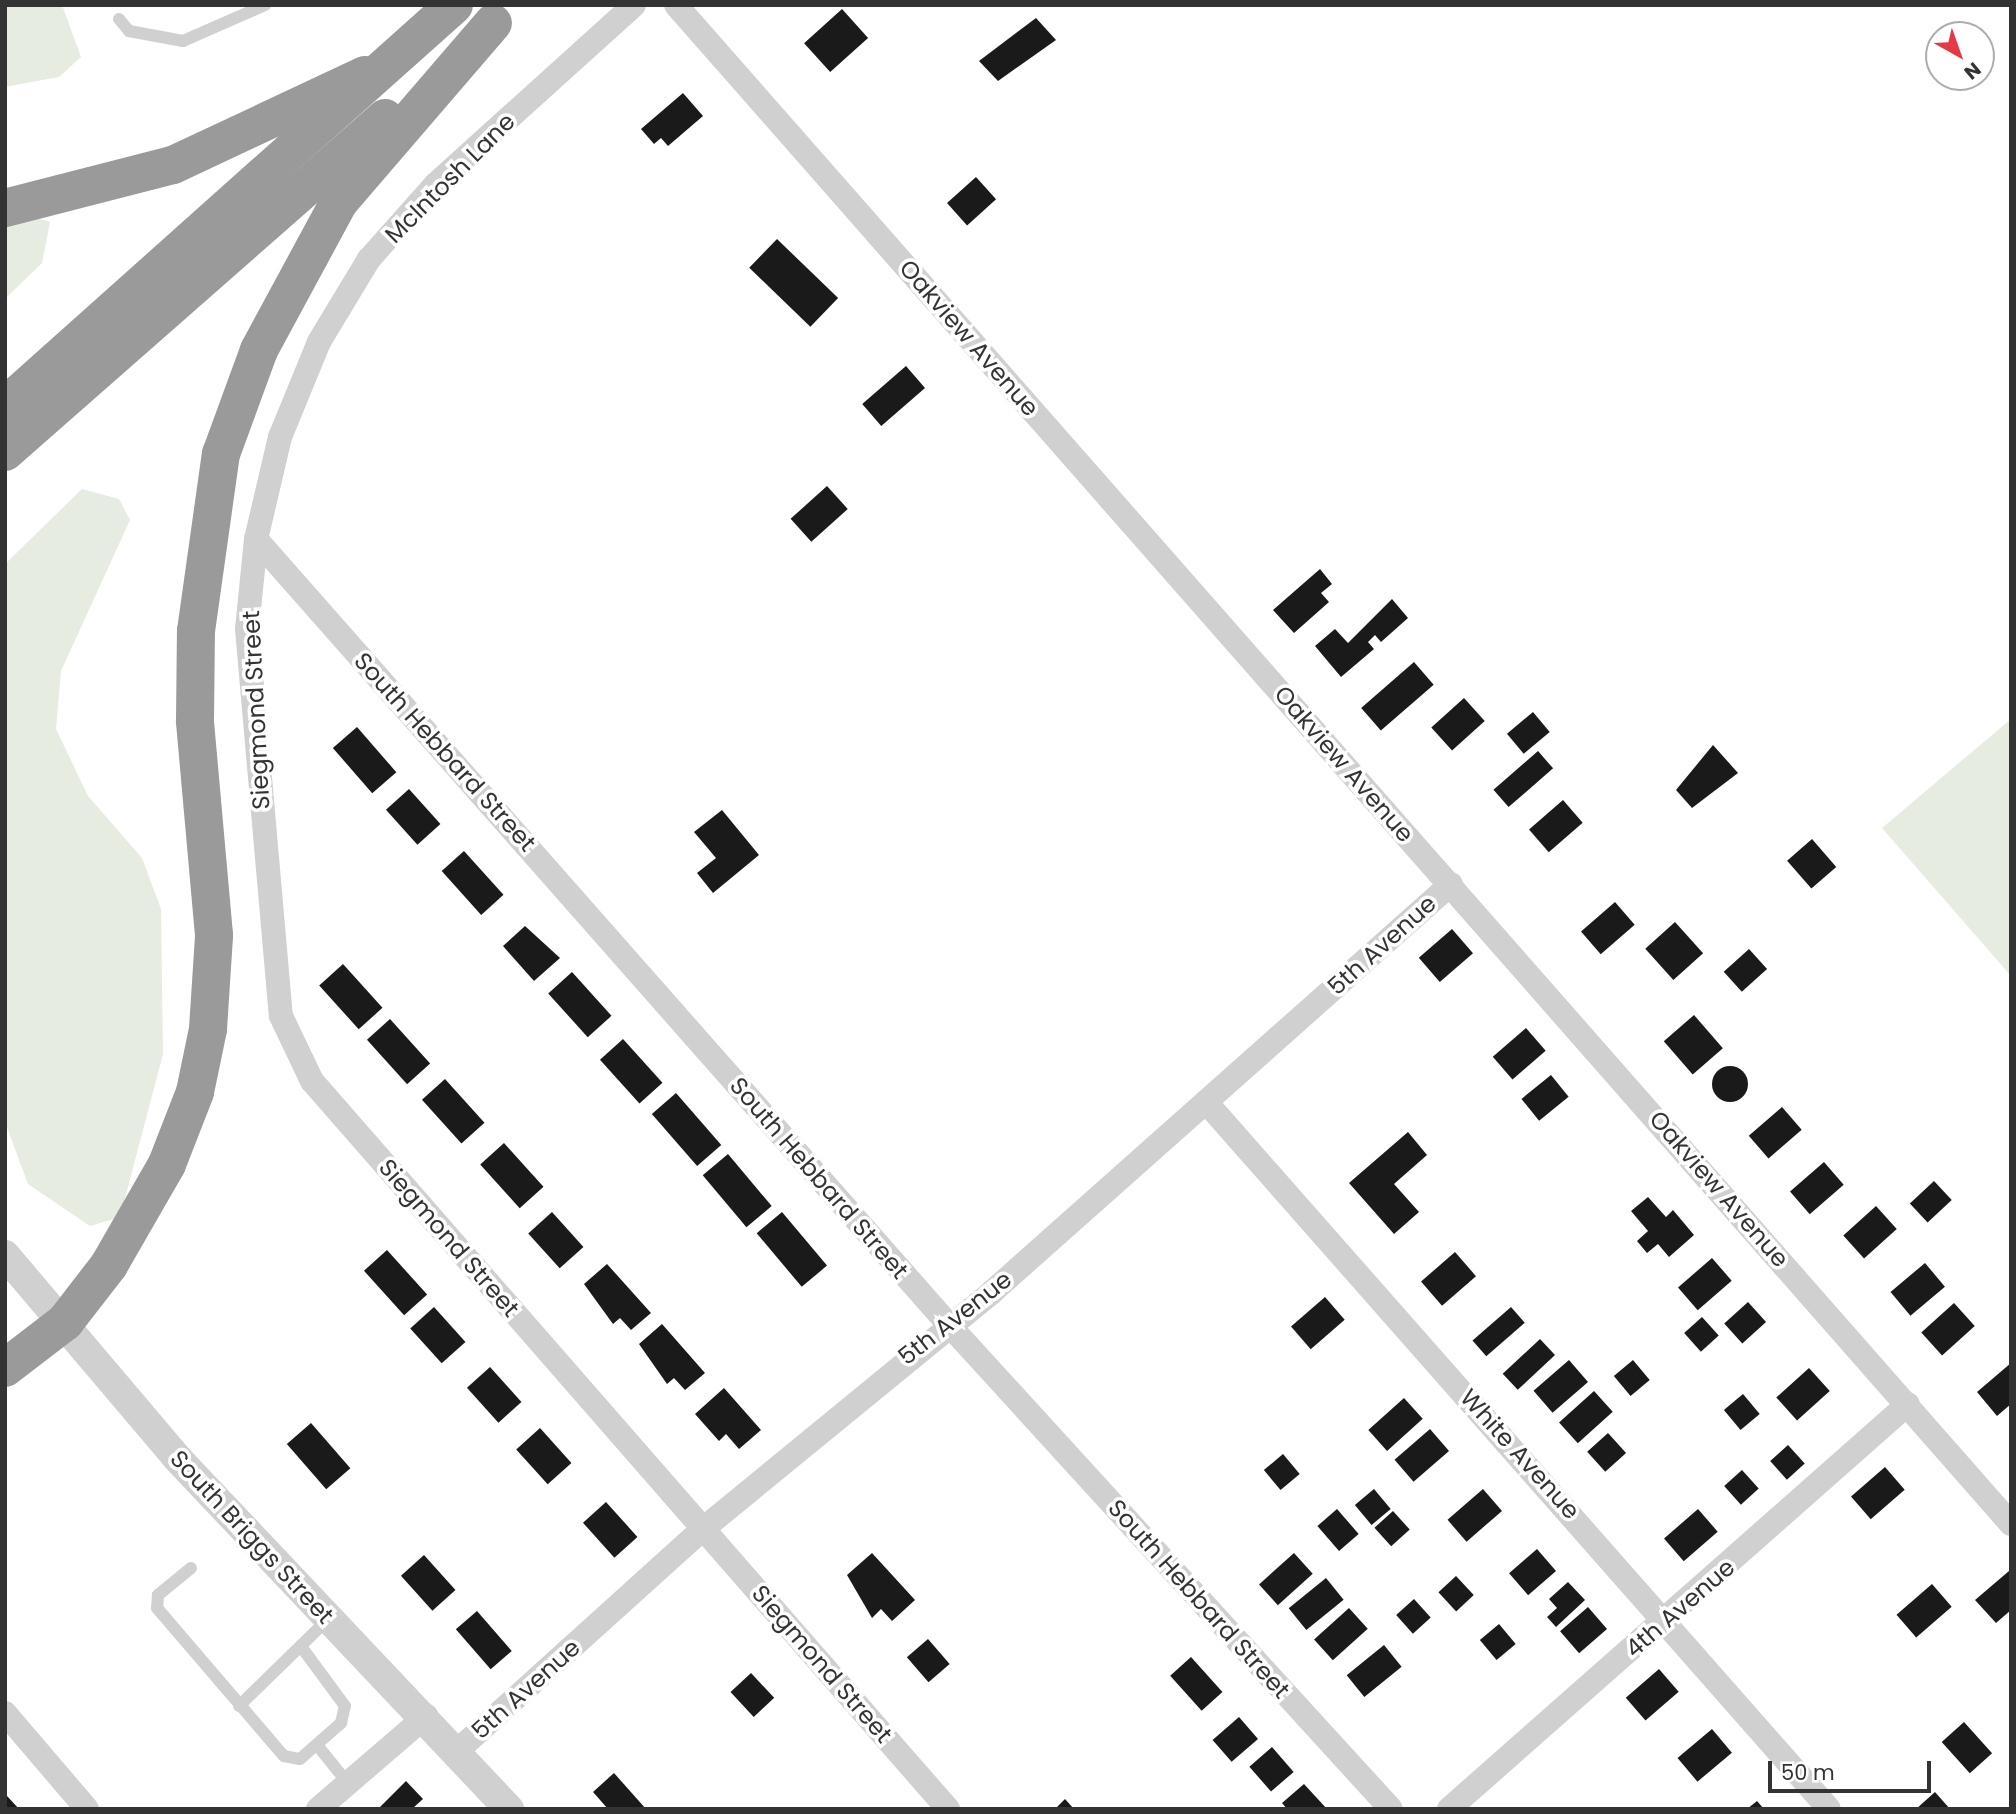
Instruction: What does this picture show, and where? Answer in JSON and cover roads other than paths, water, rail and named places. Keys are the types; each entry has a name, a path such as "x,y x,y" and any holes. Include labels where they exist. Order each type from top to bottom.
{"highway":[{"path":"5,406 454,5"},
{"path":"5,452 503,14"},
{"path":"5,1368 65,1322 109,1265 167,1164 195,1092 208,1029 214,935 195,722 196,631 221,454 258,350 339,202 503,14"},
{"path":"5,208 173,165 319,91 385,68"}],"street":[{"name":"McIntosh Lane","path":"256,539 290,413 319,342 369,259 435,185 634,5"},
{"name":"Oakview Avenue","path":"676,5 2011,1524"},
{"name":"South Hebbard Street","path":"256,539 949,1325 1391,1809"},
{"name":"Siegmond Street","path":"256,539 247,629 251,711 281,1016 296,1055 948,1809"},
{"name":"5th Avenue","path":"457,1751 704,1528 949,1325 1451,884"},
{"name":"White Avenue","path":"1206,1102 1668,1620 1829,1809"},
{"name":"South Briggs Street","path":"5,1255 65,1322 178,1459 327,1620 426,1716 509,1809"},
{"name":"4th Avenue","path":"1450,1809 1668,1620 1908,1404"},
{"path":"5,1713 87,1809"},
{"path":"318,1809 426,1716"}],"lane":[{"path":"119,19 129,31 183,41 265,5"},
{"path":"191,1568 158,1595 157,1608 284,1756 300,1759 341,1723 345,1706 303,1649"},
{"path":"239,1706 303,1649 327,1620"},
{"path":"317,1745 347,1782"}]}
